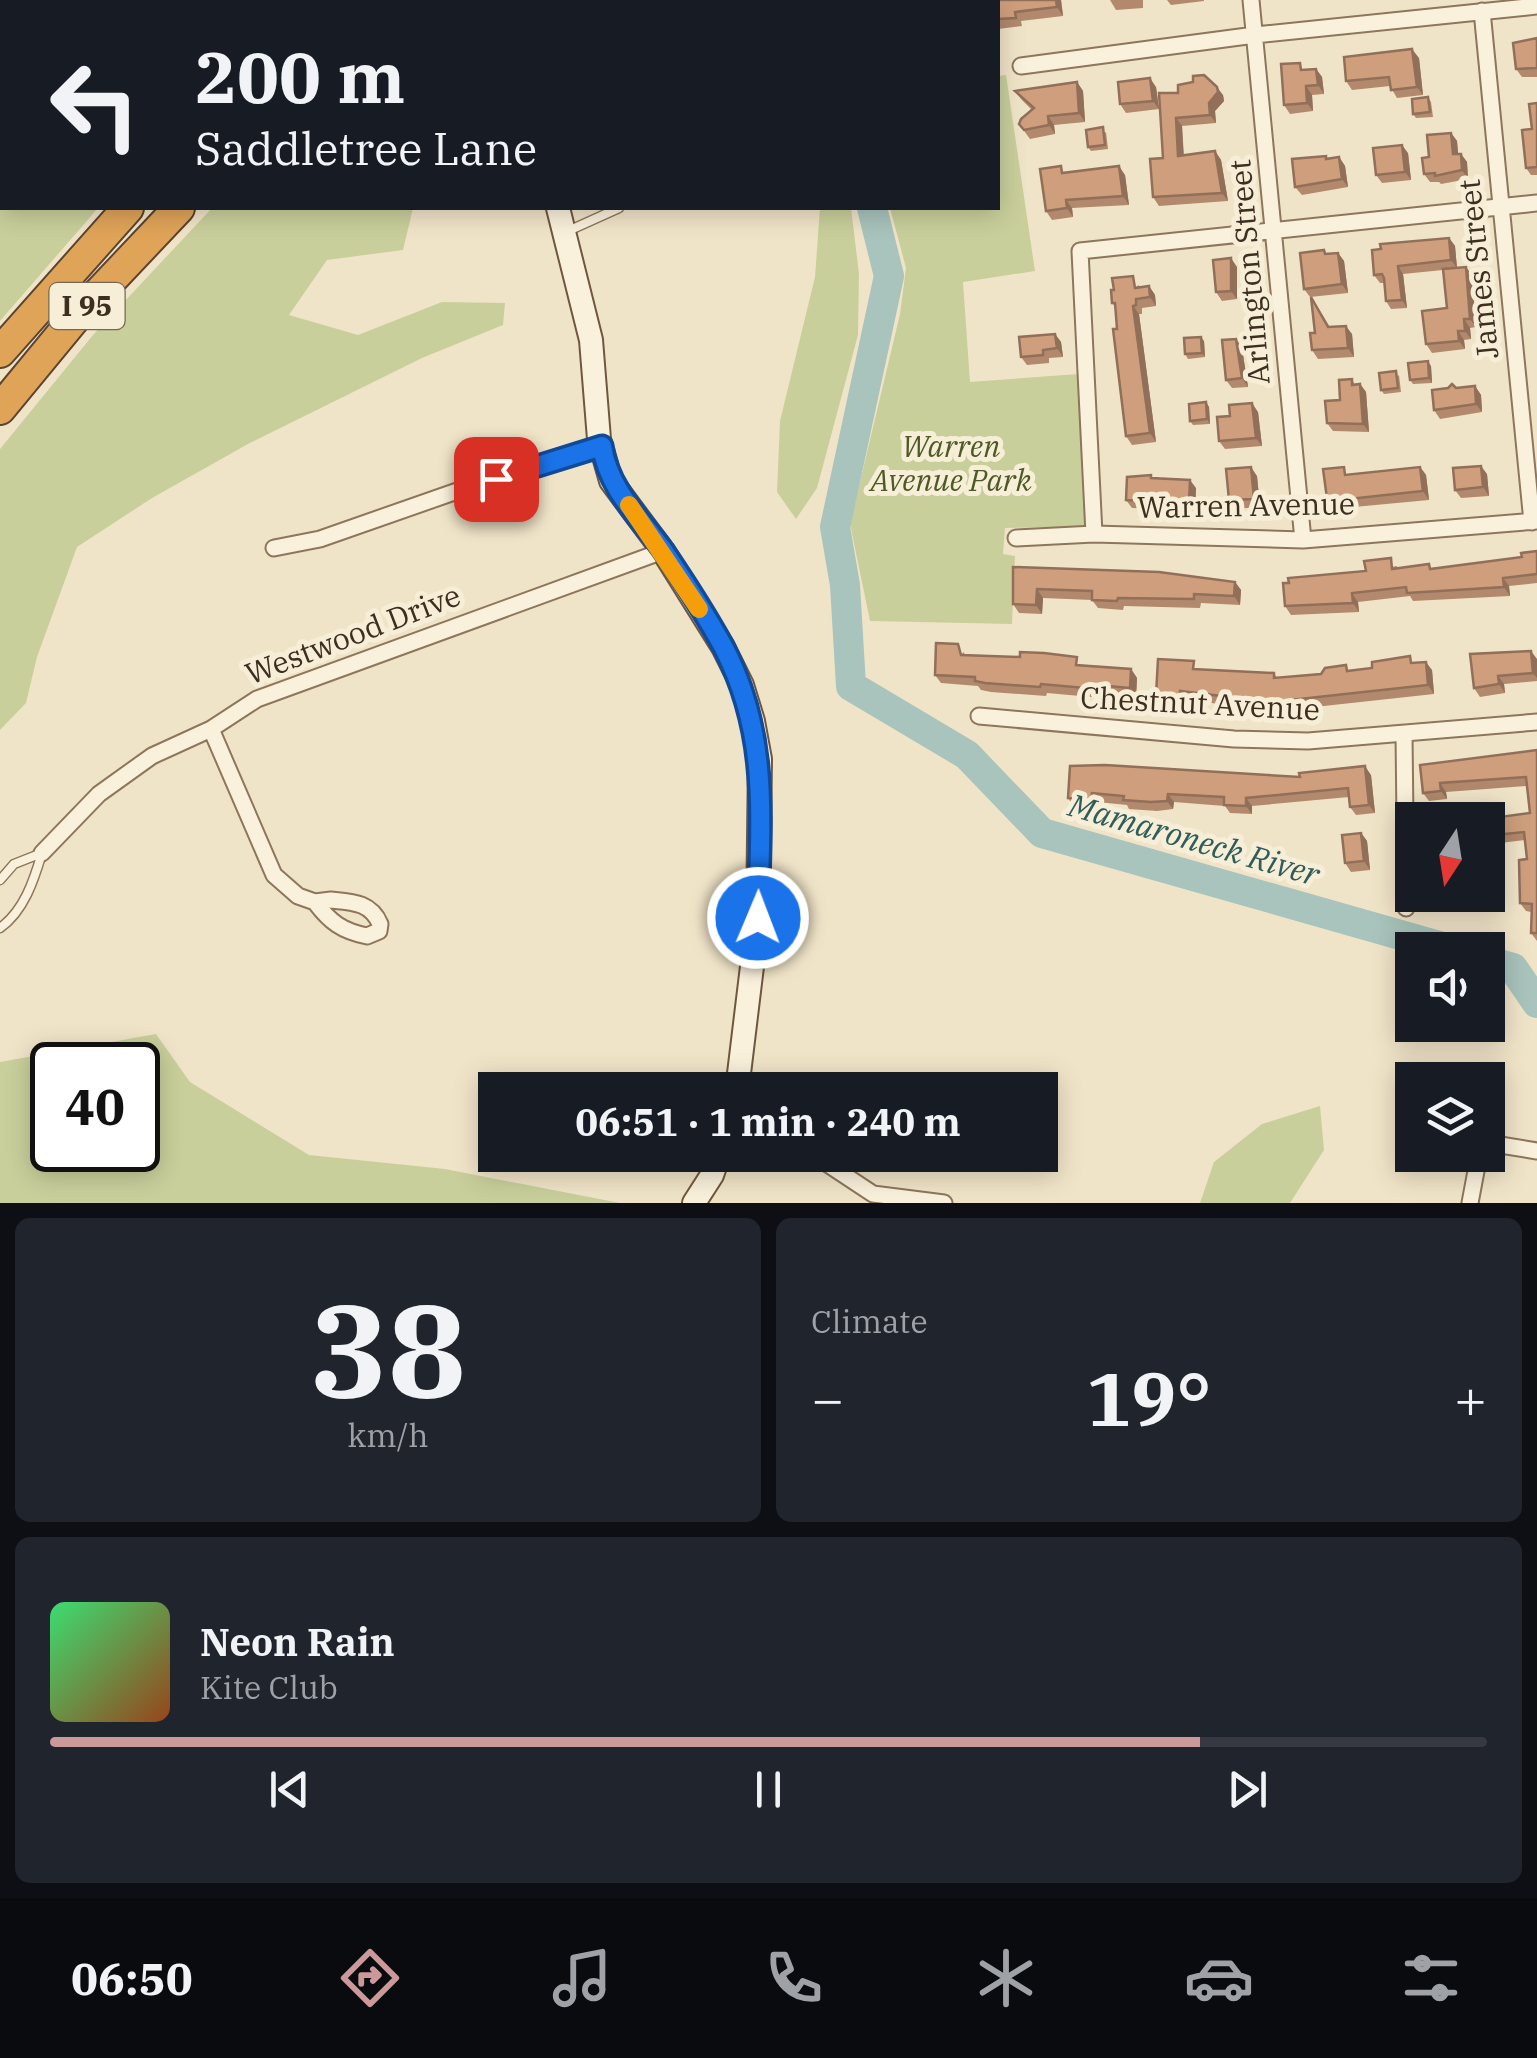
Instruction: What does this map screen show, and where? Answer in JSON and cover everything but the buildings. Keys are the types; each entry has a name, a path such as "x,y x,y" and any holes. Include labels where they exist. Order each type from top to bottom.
{"highway":[{"name":"I 95","path":"0,352 126,210"},
{"name":"I 95","path":"0,409 75,318 177,210"}],"street":[{"name":"Arlington Street","path":"1251,0 1303,540"},
{"path":"1022,66 1438,8 1482,11 1537,6"},
{"name":"James Street","path":"1482,11 1534,521"},
{"path":"1094,534 1080,251 1537,203"},
{"path":"558,210 592,340 602,446 611,481 663,551 723,646 742,685 753,722 760,759 758,918 739,1072"},
{"path":"274,548 320,538 602,446"},
{"name":"Warren Avenue","path":"1016,538 1094,534 1303,540 1534,521"},
{"name":"Westwood Drive","path":"42,853 99,794 152,756 211,729 257,699 663,551"},
{"name":"Chestnut Avenue","path":"979,716 1234,739 1308,740 1537,722"},
{"path":"211,729 274,876 298,896 315,902"},
{"path":"1404,734 1405,802"},
{"path":"1505,1146 1537,1151"},
{"path":"694,1203 713,1172"},
{"path":"840,1172 873,1194 944,1203"},
{"path":"1470,1203 1476,1172"}],"lane":[{"path":"564,233 614,210"},
{"path":"0,880 14,864 42,853"},
{"path":"0,928 10,921 30,890 42,853"}],"green space":[{"name":"Warren Avenue Park","path":"1006,75 1035,271 963,282 970,382 1079,374 1088,527 1005,528 1003,554 1015,556 1012,624 870,621 850,524 900,314 906,268 891,210 1000,210 1000,76"},
{"path":"0,210 96,210 0,321"},
{"path":"210,210 413,210 403,250 327,260 289,315 358,335 442,302 505,303 503,325 422,358 248,444 152,498 77,547 37,657 26,703 0,730 0,449 93,335"},
{"path":"820,210 851,210 859,274 858,335 817,488 796,519 777,492 780,421 815,277"},
{"path":"156,1034 190,1082 309,1155 445,1169 620,1203 0,1203 0,1062 30,1057 30,1172 160,1172 160,1042 111,1042"},
{"path":"1320,1106 1324,1150 1290,1203 1200,1203 1214,1162 1262,1124"}],"waterway":[{"name":"Mamaroneck River","path":"872,210 889,276 835,527 845,585 851,686 967,755 1042,833 1395,933"},
{"name":"Mamaroneck River","path":"1505,966 1513,968 1537,1003"}],"slow traffic":[{"path":"629,505 699,609"}],"route":[{"path":"496,479 602,446 611,481 663,551 723,646 742,685 760,759 758,918"}]}
